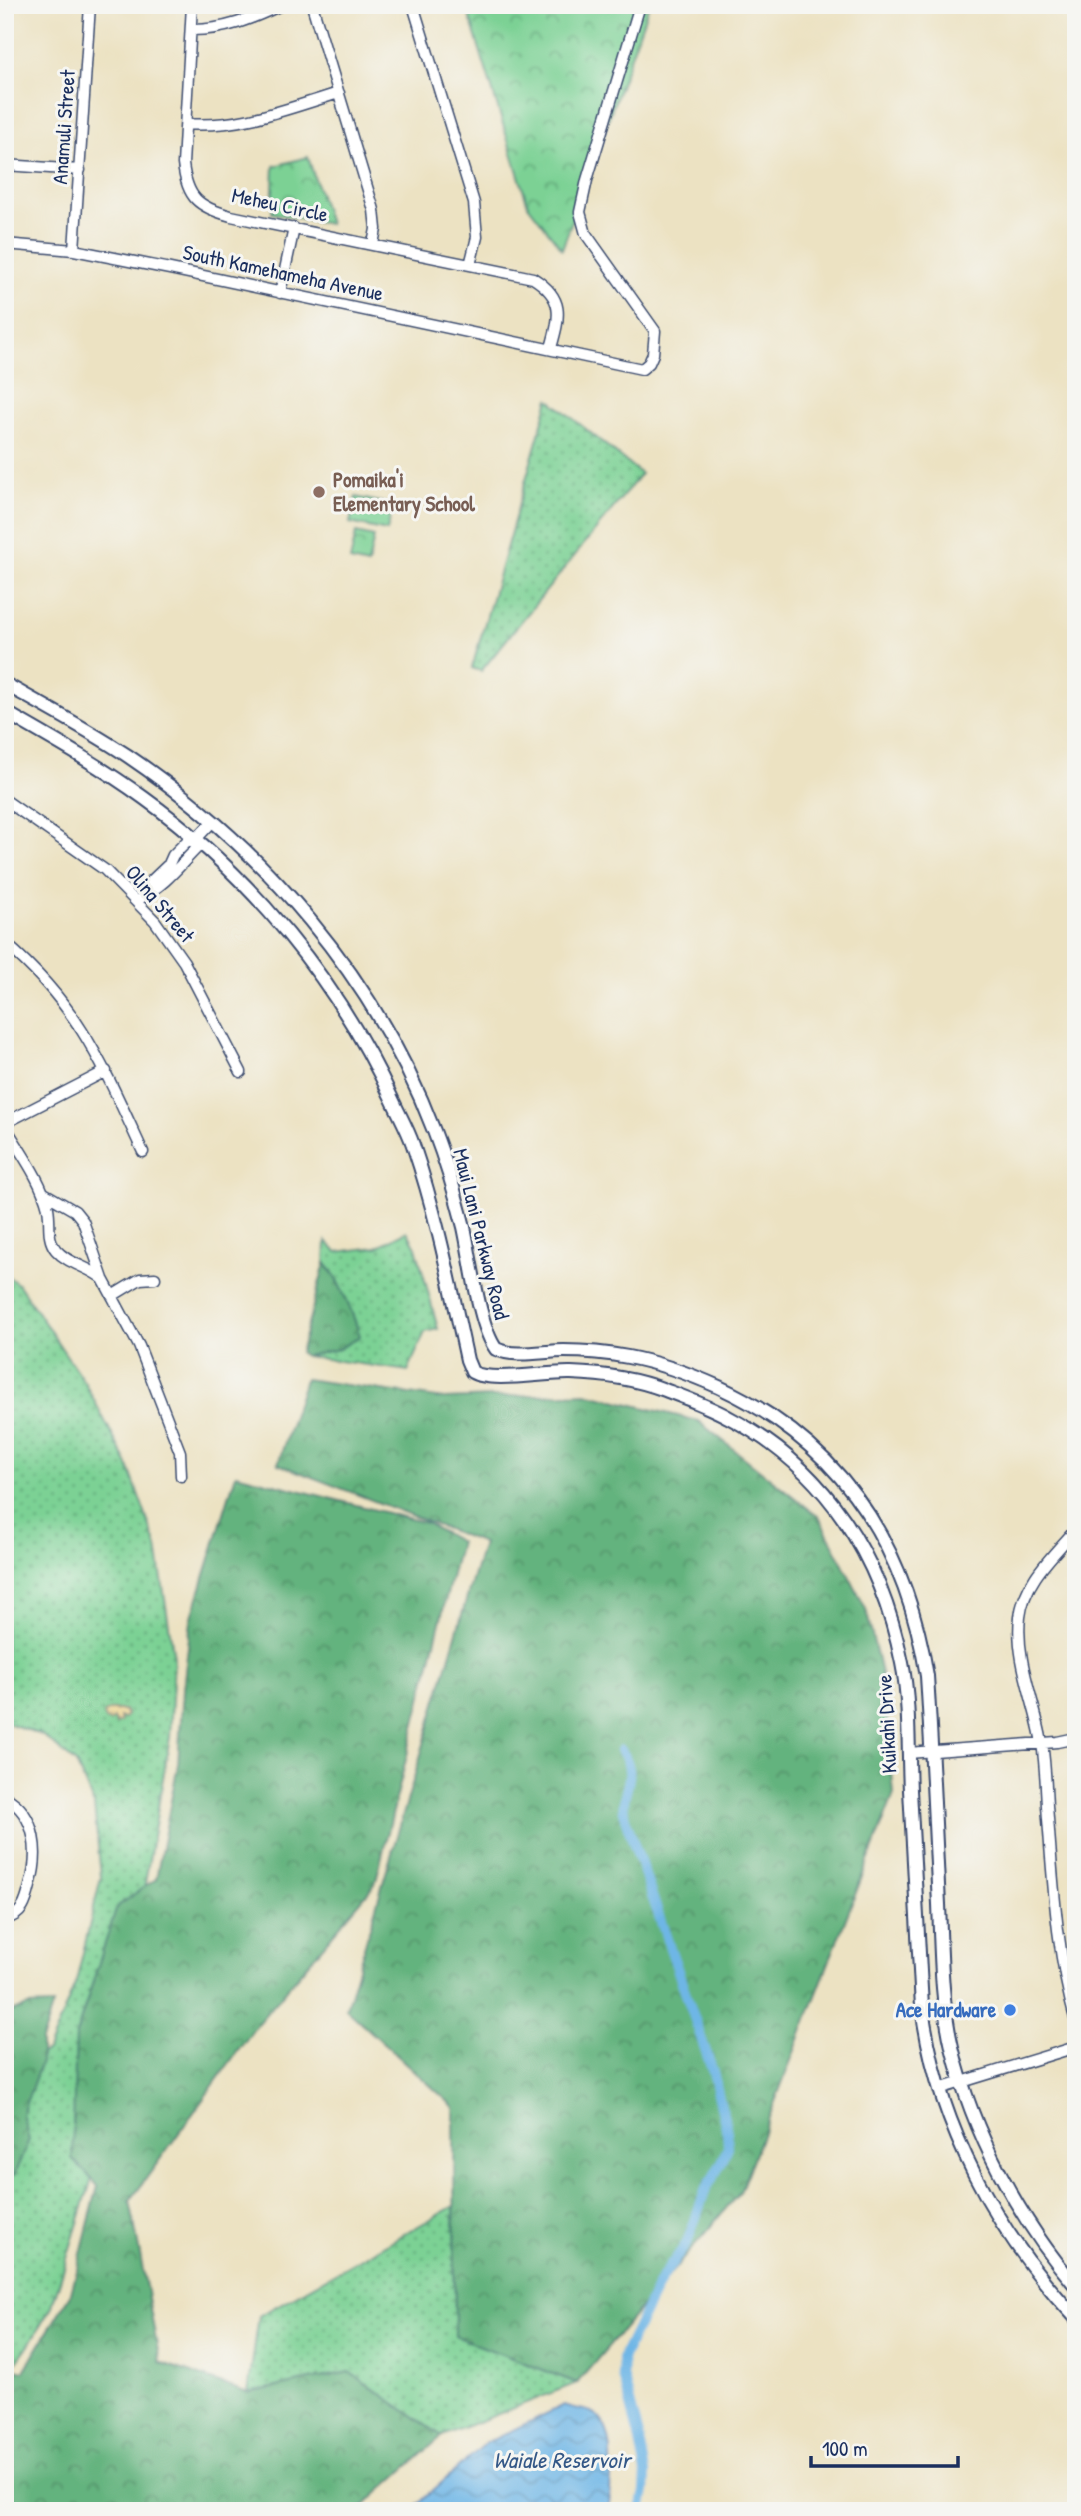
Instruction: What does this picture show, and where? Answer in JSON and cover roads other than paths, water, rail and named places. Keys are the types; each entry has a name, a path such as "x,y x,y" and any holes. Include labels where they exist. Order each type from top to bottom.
{"main road":[{"name":"Maui Lani Parkway Road","path":"5,684 128,756 213,821 278,884 327,940 369,1000 405,1065 435,1132 464,1225 486,1331 496,1349"},
{"name":"Maui Lani Parkway Road","path":"5,712 135,792 213,855 275,918 328,986 375,1062 412,1142 438,1224 468,1368 472,1372"},
{"name":"Kuikahi Drive","path":"496,1349 509,1353 588,1352 647,1361 693,1375 760,1408 783,1424 829,1463 873,1518 895,1562 910,1602 927,1676 943,1979 952,2047 981,2134 1016,2202 1049,2253 1076,2286"},
{"name":"Kuikahi Drive","path":"472,1372 486,1378 572,1373 614,1377 661,1388 728,1416 759,1435 798,1465 837,1507 857,1537 872,1565 903,1664 922,2007 926,2039 939,2089 963,2149 1005,2229 1027,2260 1076,2318"}],"street":[{"name":"Anamuli Street","path":"74,250 90,5"},
{"name":"Meheu Circle","path":"192,5 183,164 185,181 202,206 230,216 533,278 552,293 558,306 558,322 551,348"},
{"path":"192,30 228,27 248,21 281,5"},
{"path":"312,5 374,210 376,229 373,244"},
{"path":"413,5 474,202 477,237 470,264"},
{"name":"South Kamehameha Avenue","path":"5,244 74,250 642,369 653,354 655,331 586,234 580,212 587,180 640,5"},
{"path":"186,124 235,124 338,93"},
{"path":"5,165 80,170"},
{"path":"280,293 294,228"},
{"name":"Olina Street","path":"5,800 89,857 140,899 184,962 241,1072"},
{"path":"140,899 154,891 183,864 196,849 195,840 213,821"},
{"path":"5,943 36,971 62,1000 89,1039 143,1152"},
{"path":"103,1279 81,1264 70,1262 54,1248 44,1193 5,1124 106,1071"},
{"path":"44,1193 75,1212 83,1221 103,1279 139,1346 180,1452 180,1476"},
{"path":"112,1296 140,1279 155,1278"},
{"path":"1076,1529 1035,1577 1025,1593 1020,1616 1023,1661 1042,1743 1058,1936 1065,1982 1076,2022"},
{"path":"908,1754 1076,1738"},
{"path":"5,1797 23,1813 30,1826 36,1858 26,1904 19,1913 5,1919"},
{"path":"939,2089 1076,2047"}],"water":[{"name":"Waiale Reservoir","path":"564,2405 591,2412 600,2419 606,2430 611,2457 609,2511 410,2511 486,2443"}],"waterway":[{"path":"621,1750 629,1769 624,1800 625,1818 713,2072 728,2147 705,2191 687,2243 661,2279 622,2359 623,2376 646,2473 641,2511"}],"place":[{"name":"Pomaika'i Elementary School","path":"319,492"},
{"name":"Ace Hardware","path":"1010,2010"}]}
